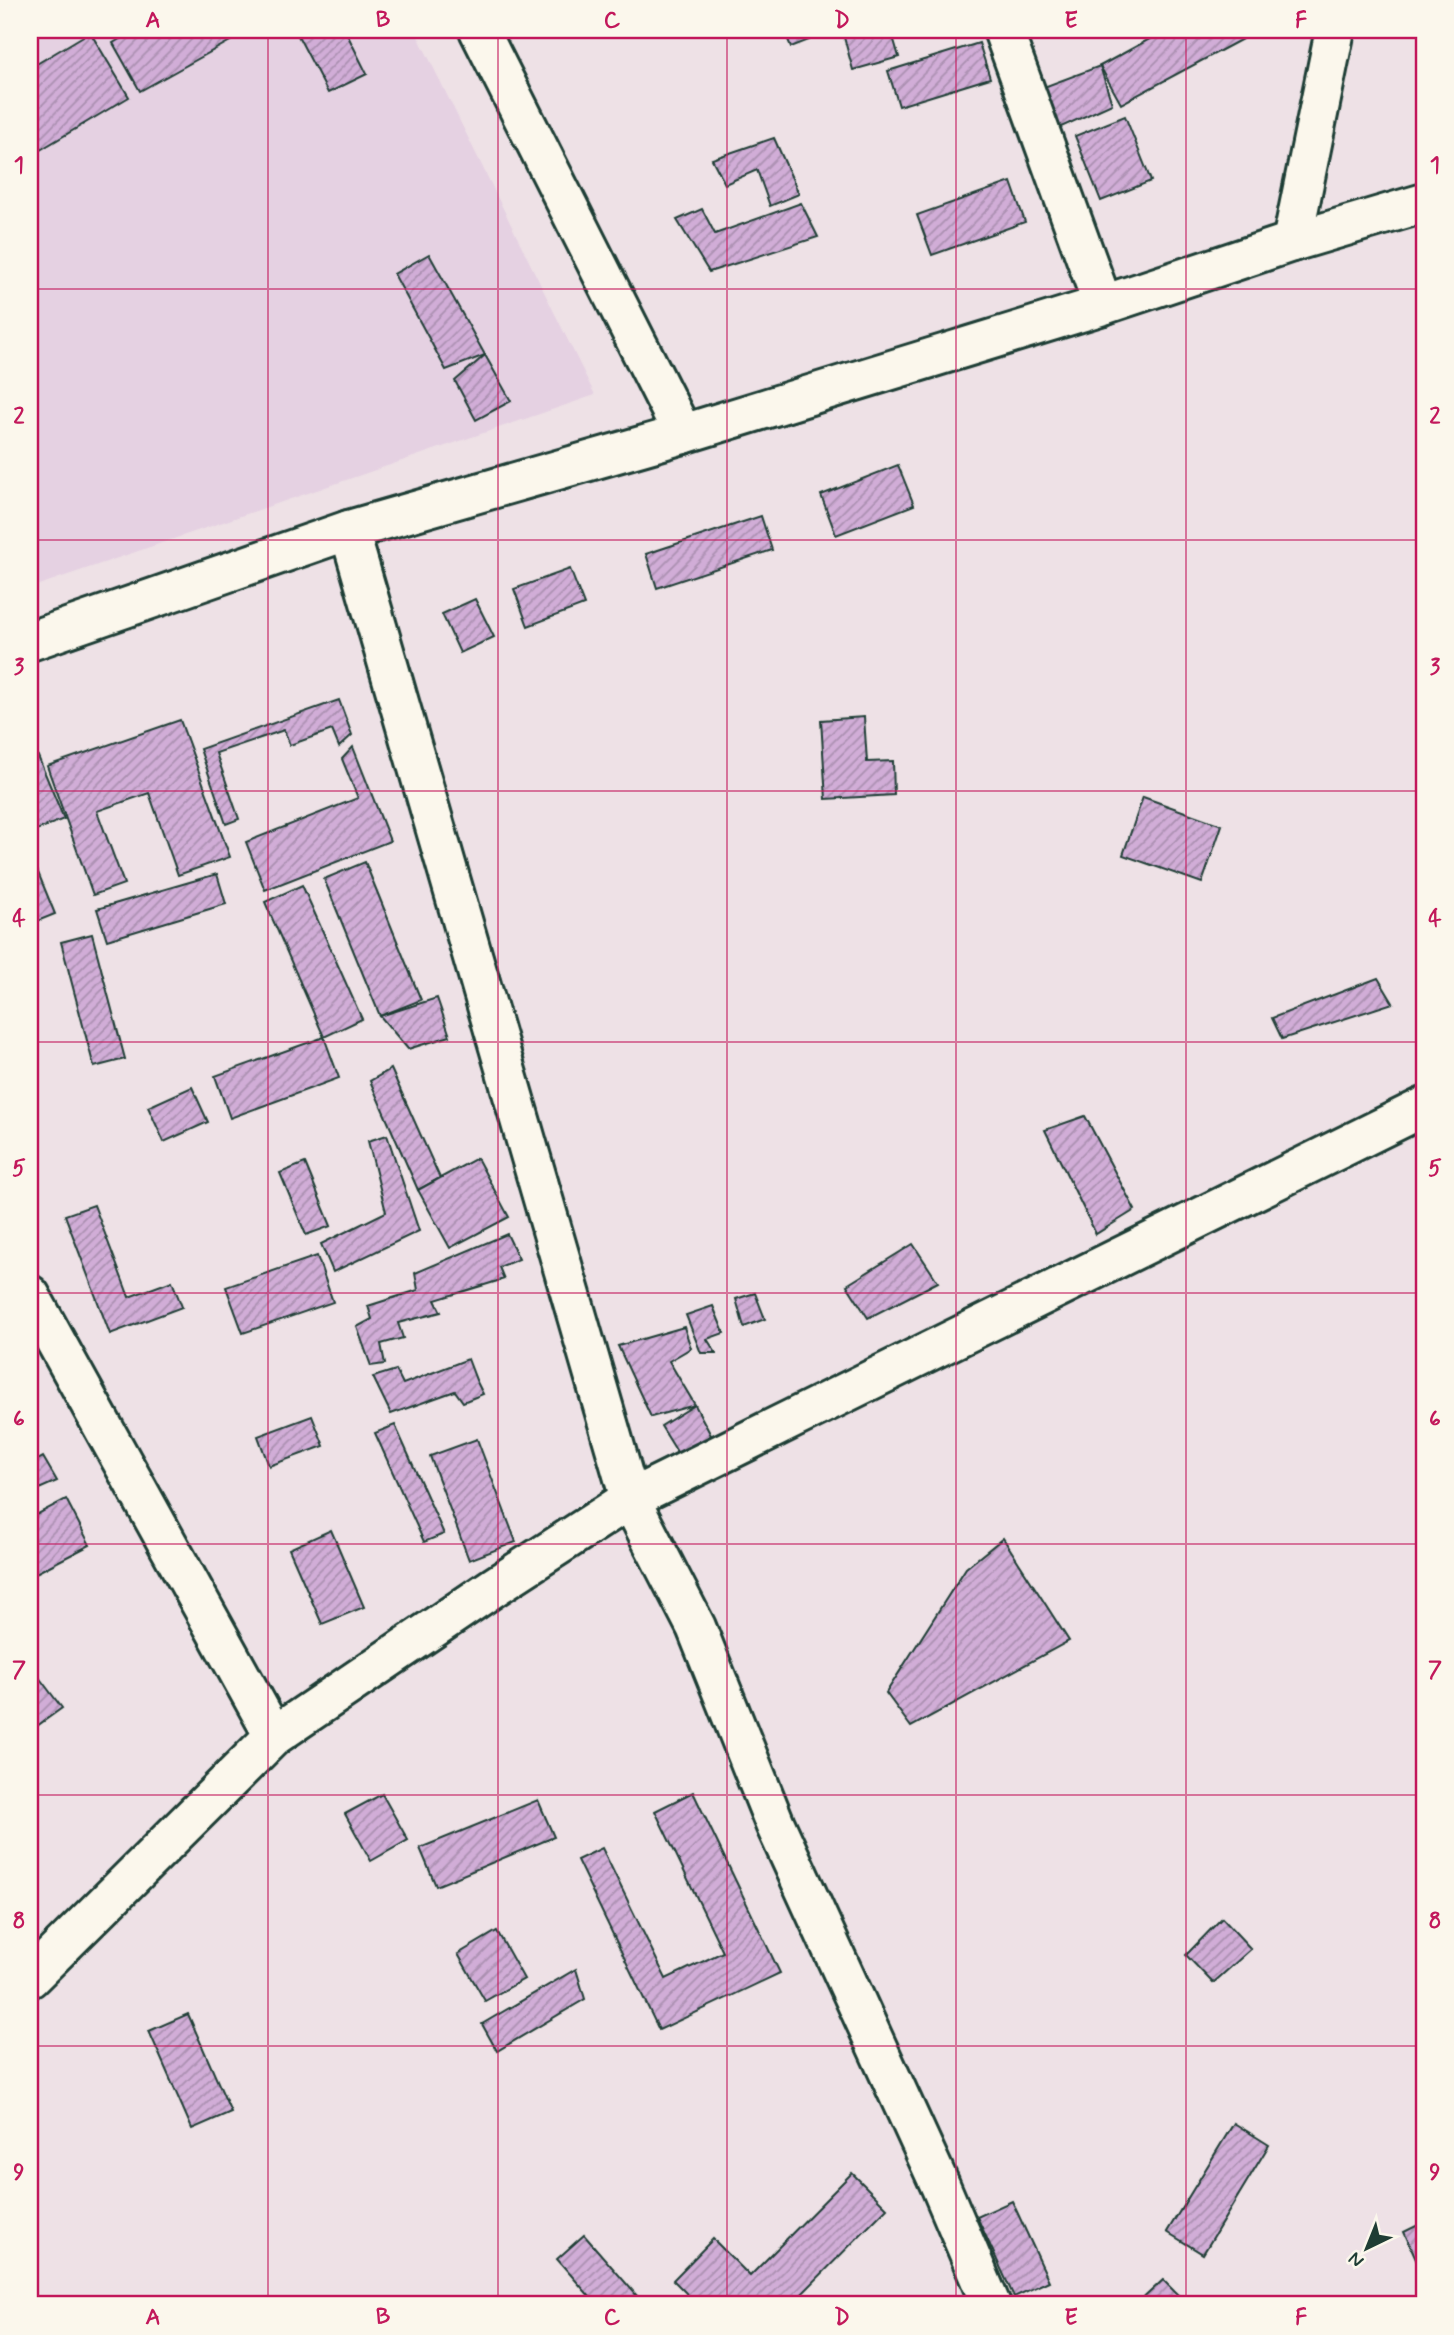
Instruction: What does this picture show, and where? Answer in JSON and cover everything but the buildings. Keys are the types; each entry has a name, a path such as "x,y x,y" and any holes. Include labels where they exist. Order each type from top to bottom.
{"street":[{"path":"479,30 683,434"},
{"path":"1003,30 1103,305"},
{"path":"1292,242 1335,30"},
{"path":"30,641 349,530 683,434 1424,203"},
{"path":"349,530 630,1499 696,1627 775,1824 940,2185 990,2305"},
{"path":"30,1978 274,1736 494,1587 630,1499 1424,1107"},
{"path":"30,1295 274,1736"}],"shaded area":[{"path":"30,30 415,30 595,395 30,588"}]}
